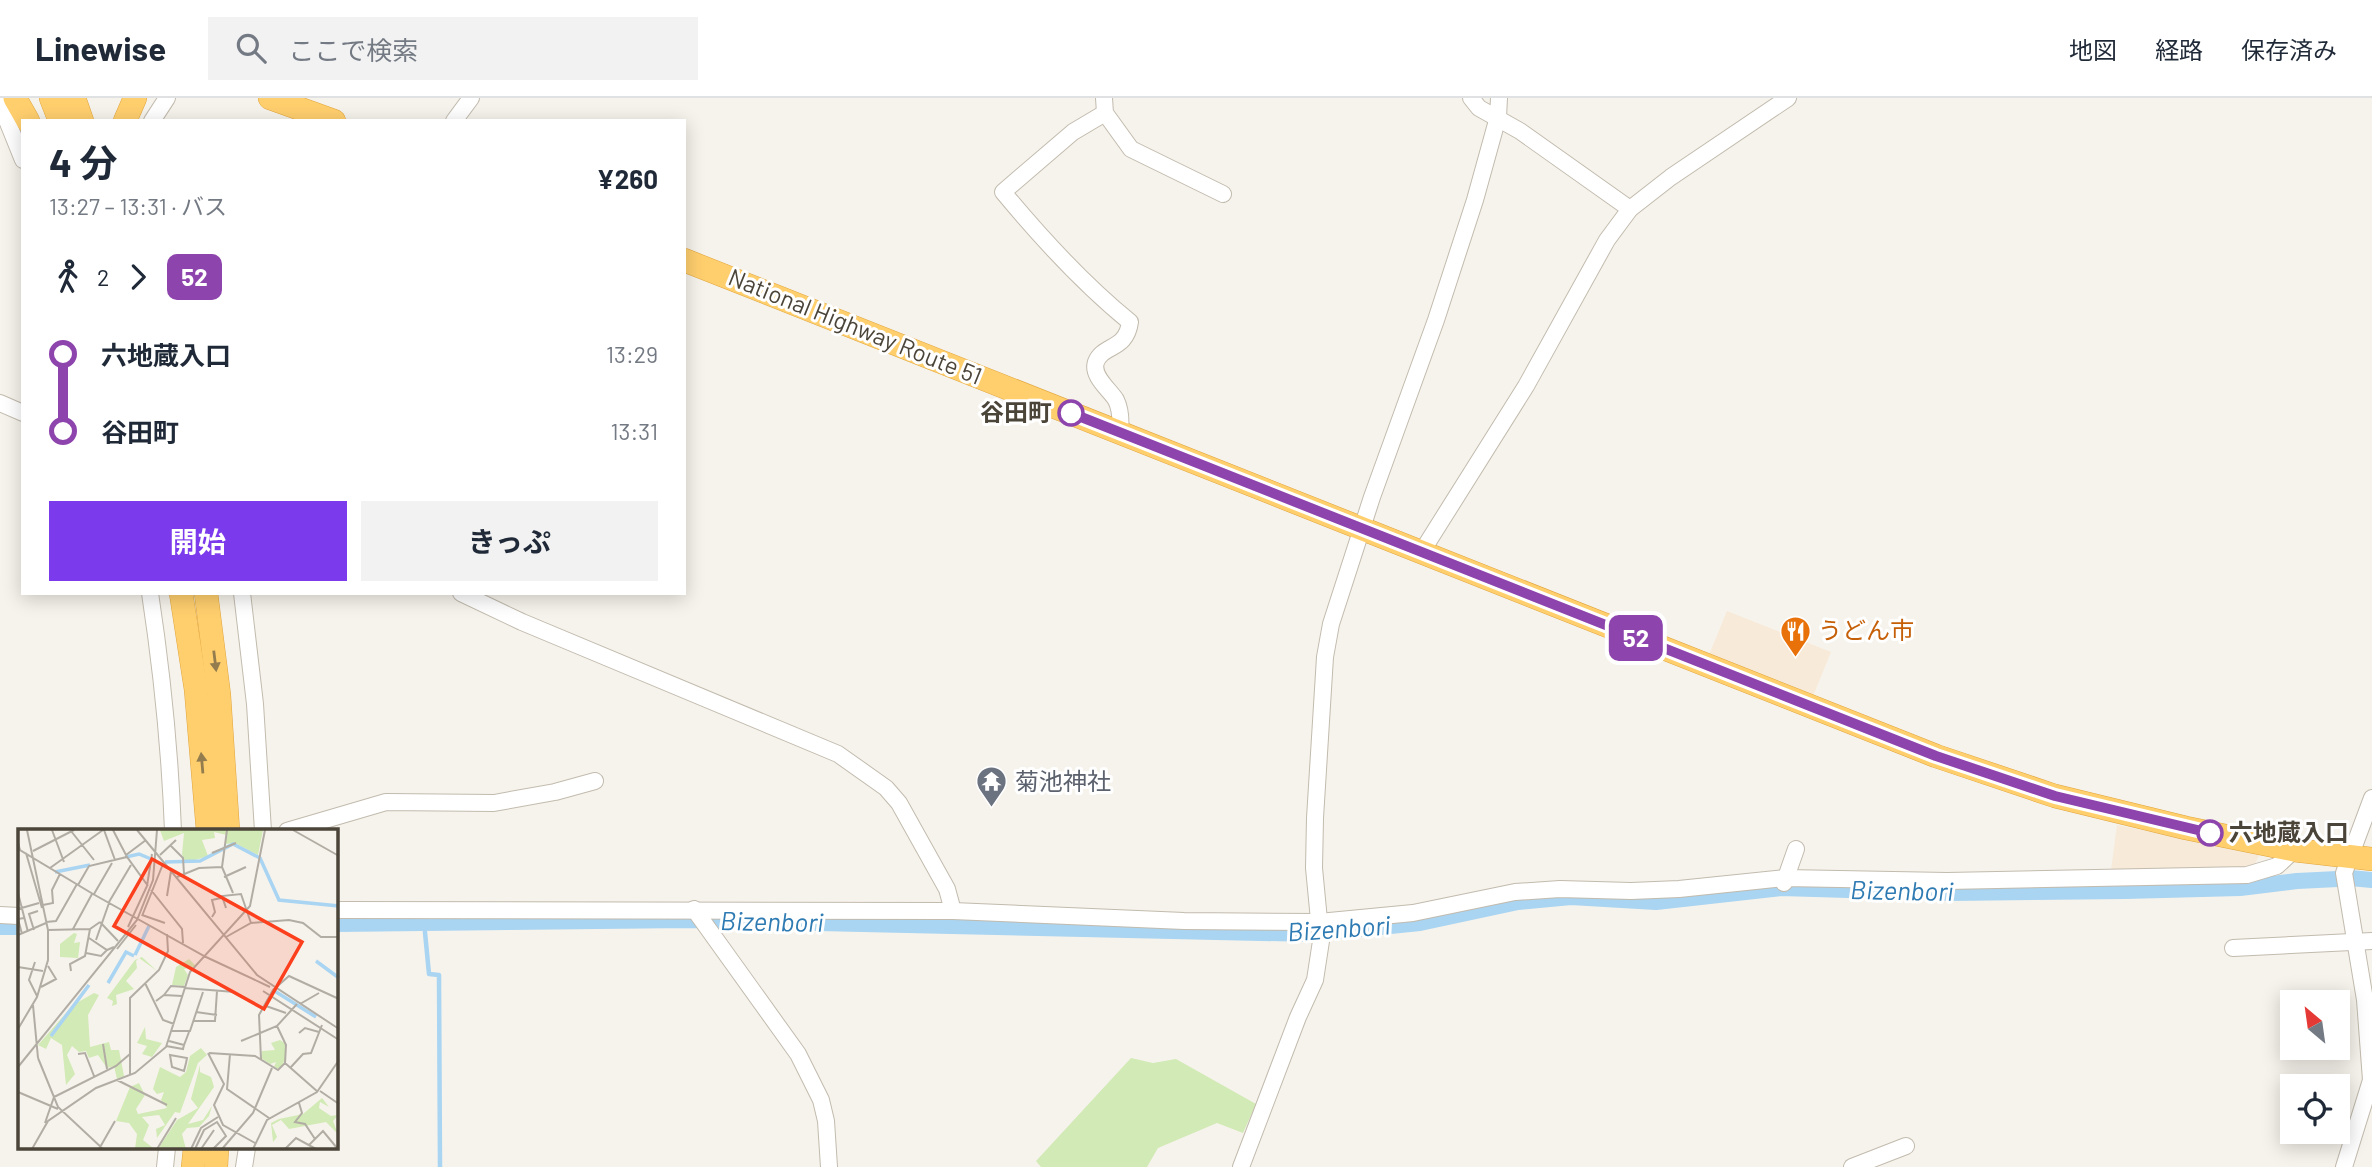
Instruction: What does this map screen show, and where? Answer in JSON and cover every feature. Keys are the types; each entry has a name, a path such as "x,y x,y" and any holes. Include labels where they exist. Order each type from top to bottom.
{"highway":[{"path":"15,98 27,119"},
{"path":"51,98 59,119"},
{"path":"74,98 81,119"},
{"path":"114,98 122,119"},
{"path":"124,119 135,98"},
{"path":"270,98 327,119"},
{"name":"National Highway Route 51","path":"686,261 1936,756 2055,796 2186,828 2294,850 2361,858"},
{"path":"181,595 196,690 208,829"},
{"path":"206,595 219,695 228,829"}],"street":[{"path":"153,119 167,98"},
{"path":"455,119 471,98"},
{"path":"1471,98 1479,108 1498,117 1630,209"},
{"path":"1241,1167 1298,1017 1315,980 1320,930 1314,868 1315,830 1325,657 1331,624 1475,200 1498,117 1499,98"},
{"path":"1421,553 1527,386 1608,240 1630,209 1671,177 1787,98"},
{"path":"0,103 21,155"},
{"path":"1120,433 1121,417 1117,402 1096,372 1096,362 1128,334 1130,322 1102,299 1042,239 1003,192 1104,105 1131,149 1223,194"},
{"path":"0,403 21,411"},
{"path":"150,595 170,772 173,829"},
{"path":"242,595 255,704 263,829"},
{"path":"465,595 534,627 838,754 886,788 898,803 926,849 947,890 954,911"},
{"path":"294,829 386,802 494,803 555,792 595,781"},
{"path":"2344,1167 2371,1080 2364,941 2344,873 2361,858 2372,798"},
{"path":"1784,880 1796,849"},
{"path":"338,910 700,919 954,911 1320,930 1515,892 1560,889 1679,889 1784,880 1947,881 2247,875 2277,866 2294,850"},
{"path":"0,915 18,916"},
{"path":"700,919 787,1038 810,1076 821,1100 826,1121 829,1167"},
{"path":"2233,948 2364,941"},
{"path":"2353,1133 2357,1132 2372,1113"},
{"path":"1852,1167 1906,1146"}],"shaded area":[{"path":"1727,611 1831,652 1813,696 1709,655"},
{"path":"2117,825 2260,854 2253,867 2111,870"}],"green space":[{"path":"1131,1058 1153,1063 1176,1059 1256,1104 1243,1133 1217,1123 1158,1148 1147,1167 1041,1167 1036,1161"}],"waterway":[{"name":"Bizenbori","path":"2350,878 2372,880"},
{"name":"Bizenbori","path":"338,924 688,920 1310,934 1420,923 1518,902 1571,897 1656,902 1781,888 1949,893 2125,891 2240,888 2338,879"},
{"path":"424,922 429,974 439,975 440,1167"},
{"name":"Bizenbori","path":"0,927 18,927"}],"bus line":[{"name":"52","path":"1071,413 1936,756 2055,796 2210,833"}],"place":[{"name":"谷田町","path":"1071,413"},
{"name":"うどん市","path":"1795,658"},
{"name":"菊池神社","path":"992,809"},
{"name":"六地蔵入口","path":"2210,833"}]}
